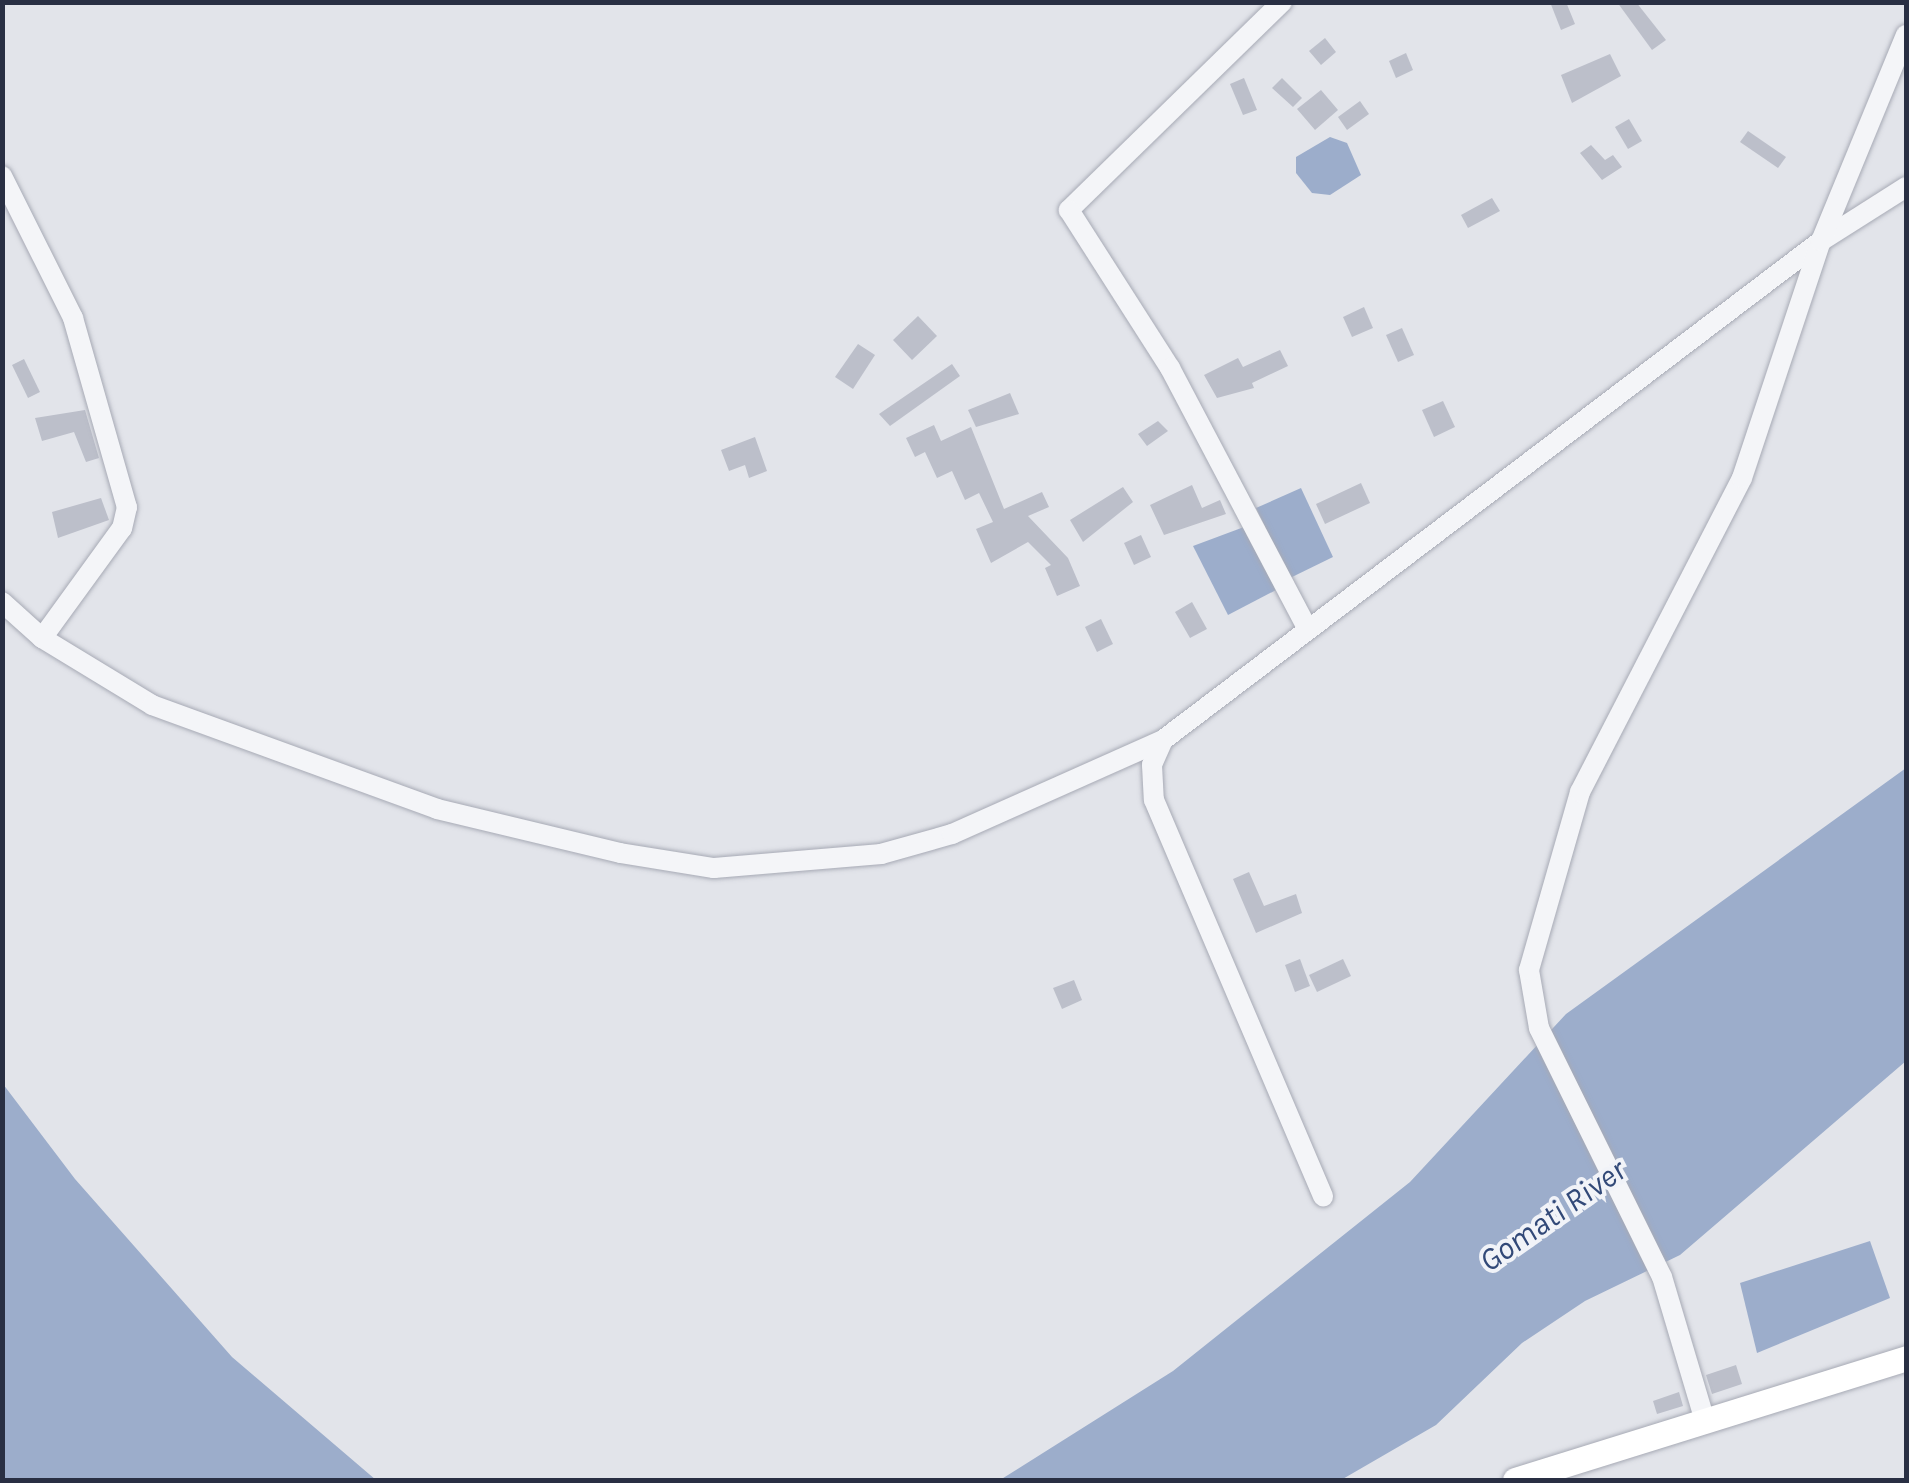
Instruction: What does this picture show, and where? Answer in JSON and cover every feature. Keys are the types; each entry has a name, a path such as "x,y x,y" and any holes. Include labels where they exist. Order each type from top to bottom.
{"main road":[{"path":"1515,1480 1906,1358"}],"street":[{"path":"1282,2 1069,210 1170,368 1307,628"},
{"path":"1706,1421 1662,1277 1539,1028 1529,970 1580,792 1742,478 1821,241 1906,36"},
{"path":"2,176 73,318 127,507 122,528 42,638"},
{"path":"2,602 42,638 152,705 437,810 620,853 714,868 881,854 952,834 1163,740 1821,241 1906,187"},
{"path":"1163,740 1152,766 1154,800 1322,1196"}],"water":[{"path":"1330,137 1347,143 1361,175 1330,195 1312,193 1296,173 1296,157"},
{"path":"1301,488 1333,557 1290,578 1256,508"},
{"path":"1244,527 1276,590 1228,615 1193,546"},
{"name":"Gomati River","path":"1906,768 1906,1061 1680,1255 1585,1301 1522,1343 1436,1425 1341,1480 1000,1480 1173,1371 1410,1182 1566,1014"},
{"path":"3,1084 75,1179 232,1357 376,1480 3,1480"},
{"path":"1870,1241 1890,1298 1757,1353 1740,1283"}],"building":[{"path":"1550,2 1566,2 1575,24 1561,30"},
{"path":"1617,2 1636,2 1666,40 1652,50"},
{"path":"1325,38 1336,52 1321,65 1309,51"},
{"path":"1406,53 1413,70 1396,78 1389,61"},
{"path":"1610,54 1621,76 1572,103 1561,75"},
{"path":"1244,78 1257,110 1243,115 1230,84"},
{"path":"1282,78 1302,98 1293,107 1272,88"},
{"path":"1321,90 1338,110 1315,130 1297,109"},
{"path":"1360,101 1369,114 1347,130 1338,117"},
{"path":"1629,119 1642,141 1628,149 1615,127"},
{"path":"1748,131 1786,157 1778,168 1740,142"},
{"path":"1591,145 1605,160 1613,155 1622,167 1602,180 1580,153"},
{"path":"1492,198 1500,211 1468,228 1461,215"},
{"path":"1364,307 1373,328 1352,337 1343,317"},
{"path":"918,316 937,336 912,360 893,340"},
{"path":"1402,328 1414,355 1398,362 1386,335"},
{"path":"858,344 875,355 853,389 835,377"},
{"path":"1280,350 1288,366 1252,383 1254,388 1217,398 1204,375 1238,358 1243,367"},
{"path":"24,359 40,392 28,398 12,365"},
{"path":"952,364 960,376 890,426 879,414"},
{"path":"1010,393 1019,414 976,427 968,410"},
{"path":"1443,401 1455,427 1434,437 1422,410"},
{"path":"85,410 99,458 86,462 74,432 42,441 35,418"},
{"path":"1158,421 1168,431 1147,446 1138,434"},
{"path":"934,425 941,441 971,427 1004,509 1042,492 1049,507 1028,516 1068,558 1080,586 1057,596 1045,568 1051,565 1028,542 991,563 976,529 993,522 979,493 965,500 952,471 937,478 925,452 915,457 906,438"},
{"path":"755,437 767,471 749,478 745,465 729,471 721,450"},
{"path":"1361,483 1370,503 1325,524 1316,504"},
{"path":"1192,485 1202,508 1220,500 1226,514 1164,535 1150,505"},
{"path":"1123,487 1133,502 1083,542 1070,520"},
{"path":"101,498 109,520 58,538 52,512"},
{"path":"1141,535 1151,557 1134,565 1124,543"},
{"path":"1192,602 1207,629 1190,638 1175,612"},
{"path":"1101,619 1113,644 1097,652 1085,627"},
{"path":"1249,872 1264,906 1296,894 1302,913 1256,933 1233,879"},
{"path":"1300,959 1310,986 1295,992 1285,965"},
{"path":"1343,959 1351,976 1317,992 1309,975"},
{"path":"1074,980 1082,1000 1062,1009 1053,988"},
{"path":"1736,1365 1742,1384 1712,1394 1706,1375"},
{"path":"1679,1392 1683,1406 1657,1414 1653,1401"}]}
